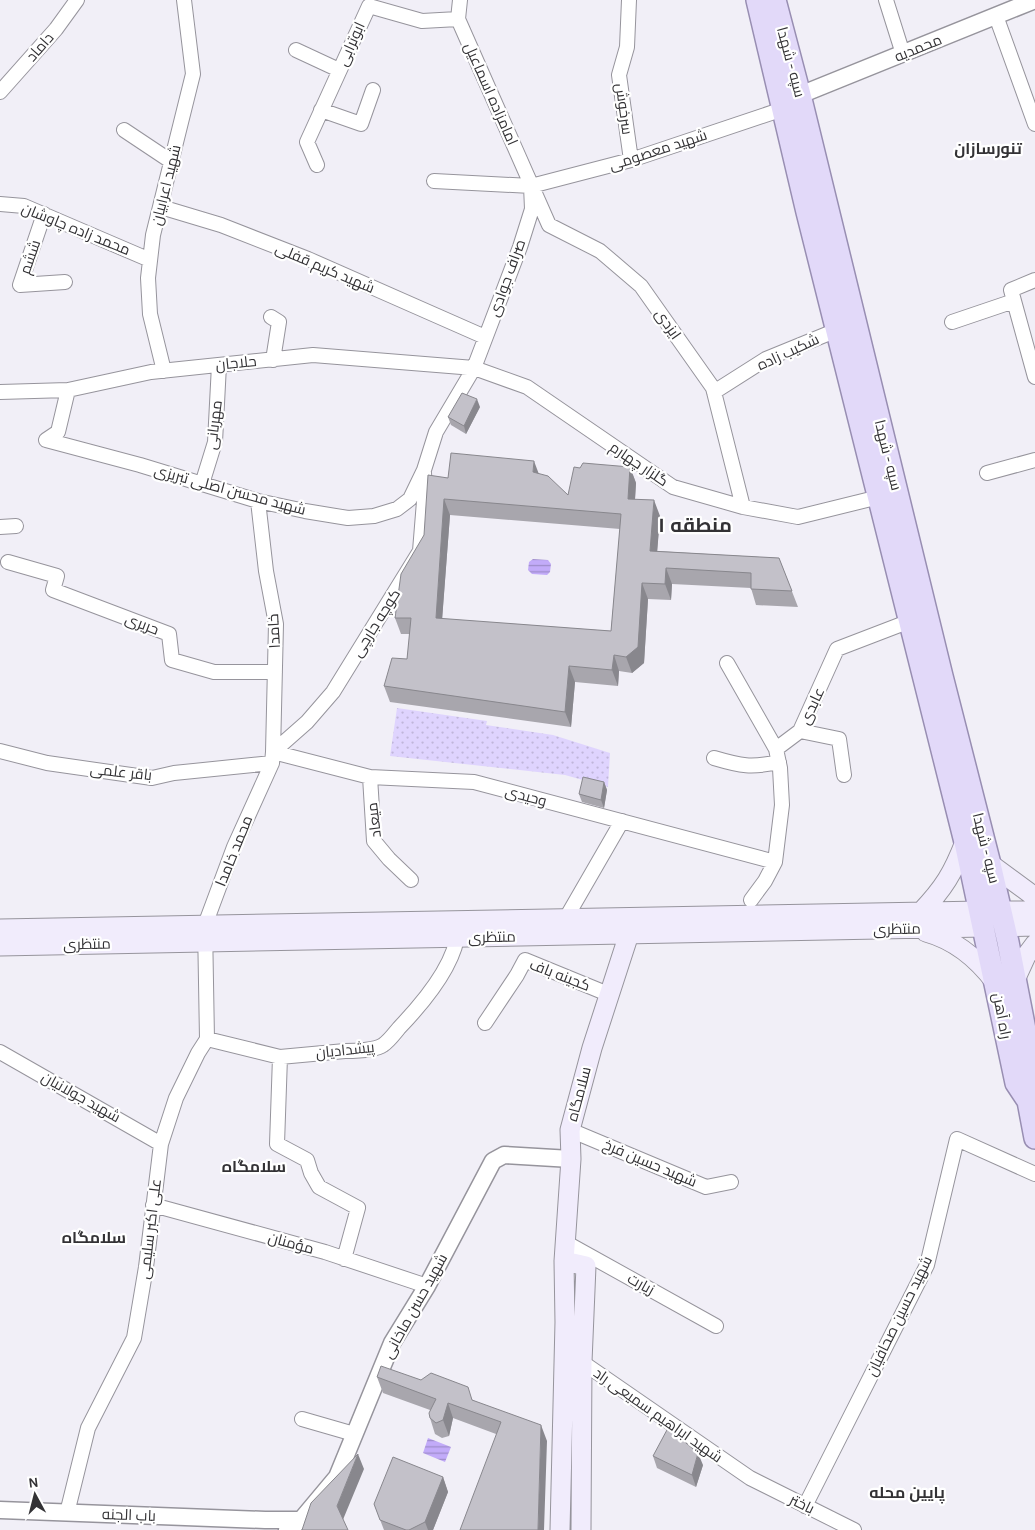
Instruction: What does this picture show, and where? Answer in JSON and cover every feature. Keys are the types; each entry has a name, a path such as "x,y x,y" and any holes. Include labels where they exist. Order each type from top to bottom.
{"main road":[{"name":"سپه - شهدا","path":"757,0 965,842 992,919"},
{"name":"سپه - شهدا","path":"775,0 990,864 992,919"},
{"path":"965,842 955,868 917,920 932,934 961,948 983,966 1006,981 1035,944"},
{"path":"990,864 1035,897"},
{"path":"992,919 1035,911"},
{"name":"منتظری","path":"458,929 566,918 992,919"},
{"path":"992,919 1035,926"},
{"name":"راه آهن","path":"992,919 1006,981 1034,1076 1028,1101 1035,1138"},
{"name":"منتظری","path":"0,946 204,934 458,929 628,934 917,920"},
{"name":"منتظری","path":"0,929 204,934"},
{"name":"سلامگاه","path":"560,1530 564,1261 571,1159 570,1130 592,1048 628,934"},
{"path":"564,1261 586,1266 582,1362 581,1530"}],"street":[{"name":"داماد","path":"0,92 56,29 77,0"},
{"name":"شهید اعرابیان","path":"164,371 150,314 148,278 153,235 193,74 184,0"},
{"name":"امامزاده اسماعیل","path":"460,0 458,20 531,186"},
{"name":"سرخوش","path":"629,0 627,47 619,76 632,160"},
{"path":"886,0 903,54"},
{"name":"محمدیه","path":"800,95 1035,0"},
{"name":"ابوترابی","path":"317,164 307,142 369,6 422,21 458,20"},
{"path":"996,16 1035,124"},
{"path":"296,50 339,70"},
{"path":"322,110 361,124 373,90"},
{"name":"شهید معصومی","path":"434,181 531,186 632,160 783,109"},
{"path":"124,130 172,162"},
{"name":"صراف جوادی","path":"424,470 436,432 474,368 520,247 532,209 531,186"},
{"name":"ایزدی","path":"531,186 549,225 600,251 641,286 713,388 743,506"},
{"name":"محمد زاده چاوشان","path":"0,204 24,206 150,260"},
{"name":"شهید کریم قفلی","path":"161,207 221,225 301,256 485,338"},
{"name":"ششم","path":"44,214 20,285 65,282"},
{"path":"1035,280 1011,290 1035,377"},
{"path":"952,322 1014,301"},
{"path":"272,317 279,322 273,360"},
{"name":"شکیب زاده","path":"714,392 766,359 837,330"},
{"name":"حلاجان","path":"0,392 68,390 164,371 313,355 474,368"},
{"name":"مهربانی","path":"202,484 215,442 219,365"},
{"name":"گلزار چهارم","path":"474,368 527,387 673,486 743,506 798,517 879,497"},
{"name":"شهید محسن اصلی تبریزی","path":"68,390 58,432 46,440 140,465 258,501 348,518 374,516 397,509 410,499 424,470"},
{"path":"987,473 1035,460"},
{"name":"کوچه جارچی","path":"273,758 333,692 420,551 425,489 424,470"},
{"name":"خامدا","path":"258,501 266,571 276,624 273,758"},
{"path":"0,526 16,526"},
{"name":"حریری","path":"8,562 57,576 52,590 169,634 172,660 214,672 275,672"},
{"name":"عابدی","path":"778,756 800,731 838,649 910,621"},
{"path":"728,663 778,756 782,805 774,862 765,881 751,900"},
{"path":"800,731 839,739 844,775"},
{"name":"باقر علمی","path":"0,751 47,763 152,778 273,758"},
{"path":"714,758 738,765 757,767 778,756"},
{"name":"وحیدی","path":"273,758 370,777 474,782 774,862"},
{"name":"محمد خامدا","path":"204,934 234,847 273,758"},
{"name":"میعاد","path":"370,777 374,841 389,859 411,880"},
{"path":"566,918 622,821"},
{"name":"پیشدادیان","path":"207,1039 280,1057 355,1051 382,1046 418,1008 448,964 458,929"},
{"path":"204,934 207,1039"},
{"name":"کجینه باف","path":"485,1023 525,960 608,994"},
{"name":"علی اکبر سلیمی","path":"67,1513 88,1428 134,1338 146,1267 161,1144 176,1098 207,1039"},
{"name":"شهید جولانیان","path":"0,1052 161,1144"},
{"path":"280,1057 277,1144 307,1160 311,1173 319,1187 358,1208 344,1259"},
{"name":"شهید حسین فرخ","path":"570,1130 706,1187 731,1182"},
{"name":"شهید حسین صحافیان","path":"805,1506 927,1265 957,1139 1035,1174"},
{"name":"شهید حسن ماخانی","path":"301,1520 337,1477 392,1344 427,1286 493,1161 504,1155 571,1159"},
{"name":"مؤمنان","path":"153,1206 318,1250 427,1286"},
{"name":"زیارت","path":"565,1242 716,1326"},
{"name":"شهید ابراهیم سمیعی راد","path":"564,1360 582,1362 750,1478"},
{"path":"302,1419 354,1434"},
{"name":"باختر","path":"750,1478 854,1530"},
{"name":"باب الجنه","path":"0,1510 301,1520"},
{"path":"287,1530 301,1520"}],"shaded area":[{"path":"533,559 548,560 551,564 550,572 547,575 532,574 528,570 529,562"},
{"path":"397,708 487,721 486,725 553,735 610,753 608,787 565,775 390,756"},
{"path":"428,1438 451,1447 445,1462 423,1453"}],"building":[{"path":"462,393 477,399 464,426 448,417"},
{"path":"451,453 534,461 533,472 548,476 568,495 574,467 580,468 583,463 630,467 628,499 654,500 650,551 779,558 792,591 751,589 751,573 666,568 665,584 642,583 638,647 626,657 614,655 612,670 569,666 565,712 384,686 392,658 407,659 411,618 395,618 401,574 424,535 428,475 448,478","holes":["444,499 621,514 611,631 436,618"]},
{"path":"583,777 604,782 601,800 579,794"},
{"path":"381,1366 421,1380 431,1373 468,1387 472,1400 541,1425 538,1530 460,1530 501,1422 448,1403 443,1420 436,1423 430,1418 429,1413 436,1399 377,1377"},
{"path":"668,1428 698,1453 692,1475 653,1456"},
{"path":"358,1454 337,1506 348,1530 302,1530 311,1503"},
{"path":"393,1457 443,1477 425,1522 409,1530 380,1520 374,1504"}],"district":[{"name":"تنورسازان","path":"988,148"},
{"name":"منطقه ۱","path":"695,525"},
{"name":"سلامگاه","path":"254,1166"},
{"name":"سلامگاه","path":"94,1237"},
{"name":"پایین محله","path":"907,1492"}]}
